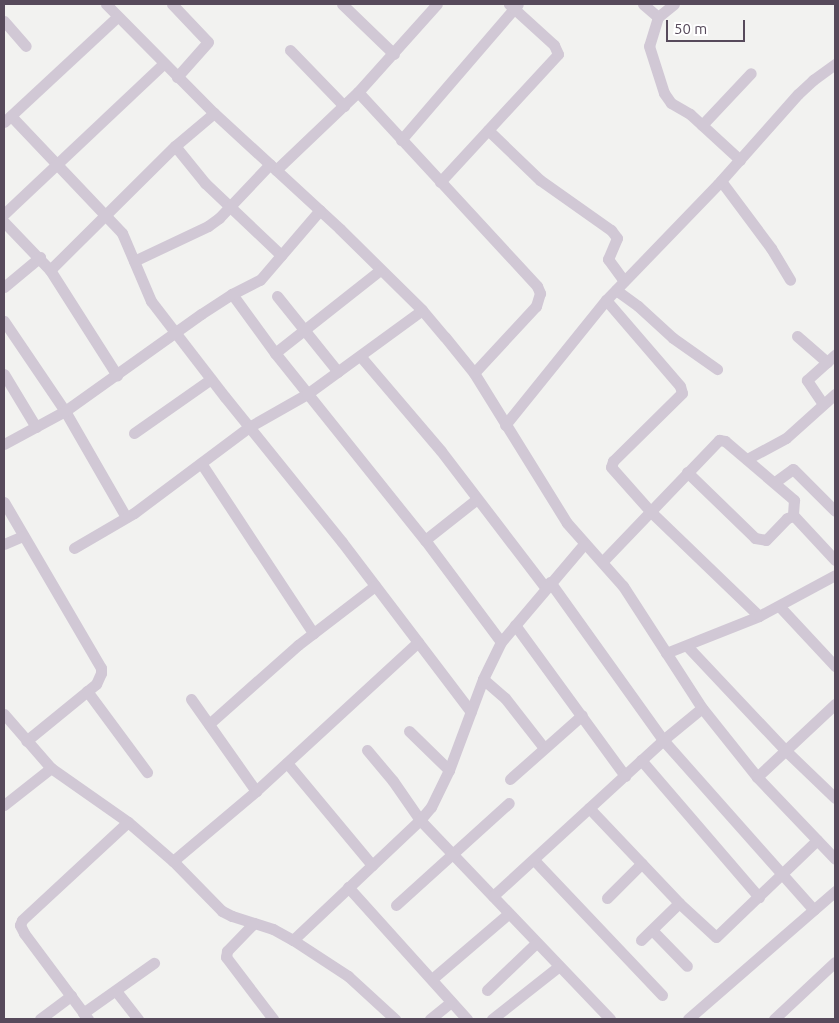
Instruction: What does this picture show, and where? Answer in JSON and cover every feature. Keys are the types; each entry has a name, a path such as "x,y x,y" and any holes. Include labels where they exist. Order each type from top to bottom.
{"street":[{"path":"106,4 163,64 320,210 422,310 474,373 559,511 584,544 603,561 623,586 702,708 757,777 835,859"},
{"path":"172,4 208,42 177,77"},
{"path":"344,4 394,54"},
{"path":"134,261 208,226 344,106 394,54 437,4"},
{"path":"643,4 658,17"},
{"path":"674,4 658,17 649,46 664,93 671,103 690,114 740,160"},
{"path":"401,140 514,5 554,45 558,54 440,182"},
{"path":"117,17 7,119 58,164 106,213 126,238 147,294 471,712"},
{"path":"4,21 26,46"},
{"path":"290,50 344,106"},
{"path":"4,214 163,64"},
{"path":"505,425 606,300 721,181 798,94 833,70"},
{"path":"702,125 751,73"},
{"path":"358,92 537,286 540,293 536,306 474,373"},
{"path":"50,270 175,146 214,113"},
{"path":"488,130 540,180 611,230 617,238 608,259 624,281"},
{"path":"175,146 205,183 281,255"},
{"path":"721,181 771,248 790,280"},
{"path":"4,444 64,411 232,294 260,280 320,210"},
{"path":"4,222 50,270 117,375"},
{"path":"4,287 40,258"},
{"path":"275,353 380,270"},
{"path":"616,290 638,306 673,338 717,369"},
{"path":"232,294 307,394 426,540 501,642"},
{"path":"277,296 338,372"},
{"path":"606,300 682,390 681,396 612,464 613,471 650,511 759,616"},
{"path":"74,548 126,517 201,464 249,427 307,394 361,357 422,310"},
{"path":"4,321 64,411 126,517"},
{"path":"796,336 831,358 807,380 822,404"},
{"path":"361,357 548,585 664,740 814,910"},
{"path":"4,374 36,427"},
{"path":"134,433 211,379"},
{"path":"748,459 786,438 835,394"},
{"path":"603,561 719,440 725,441 748,459 794,500 793,516"},
{"path":"201,464 313,633"},
{"path":"775,482 793,469 835,511"},
{"path":"687,472 758,540 766,540 788,518 793,516 798,518 835,560"},
{"path":"426,540 477,499"},
{"path":"4,502 100,668 100,677 87,691 26,741"},
{"path":"4,544 23,536"},
{"path":"293,940 420,820 438,794 449,770 483,679 501,642 584,544"},
{"path":"666,653 780,607 835,575"},
{"path":"209,724 313,633 375,586"},
{"path":"780,607 835,666"},
{"path":"515,625 625,776"},
{"path":"173,861 256,791 418,642"},
{"path":"687,646 785,750 835,798"},
{"path":"483,679 504,698 544,748"},
{"path":"87,691 147,772"},
{"path":"191,699 256,791"},
{"path":"757,777 835,704"},
{"path":"493,896 664,740 702,708"},
{"path":"4,714 51,768 128,822 173,861 222,911 273,929 293,940 348,976 395,1019"},
{"path":"510,779 582,716"},
{"path":"409,731 449,770"},
{"path":"366,750 393,781 420,820 559,966 602,1017"},
{"path":"642,760 759,897"},
{"path":"287,763 372,865"},
{"path":"4,805 51,768"},
{"path":"396,905 510,803"},
{"path":"590,808 716,937 817,840"},
{"path":"128,822 22,920 20,924 24,933 86,1016 154,963"},
{"path":"534,860 662,995"},
{"path":"607,898 642,863"},
{"path":"348,887 466,1019"},
{"path":"688,1019 702,1015 835,891"},
{"path":"642,940 680,902"},
{"path":"432,979 508,914"},
{"path":"254,923 227,951 226,957 273,1019"},
{"path":"652,930 687,966"},
{"path":"487,990 536,943"},
{"path":"774,1019 835,962"},
{"path":"492,1019 559,966"},
{"path":"116,991 138,1019"},
{"path":"40,1019 71,996"},
{"path":"430,1019 452,1002"}]}
